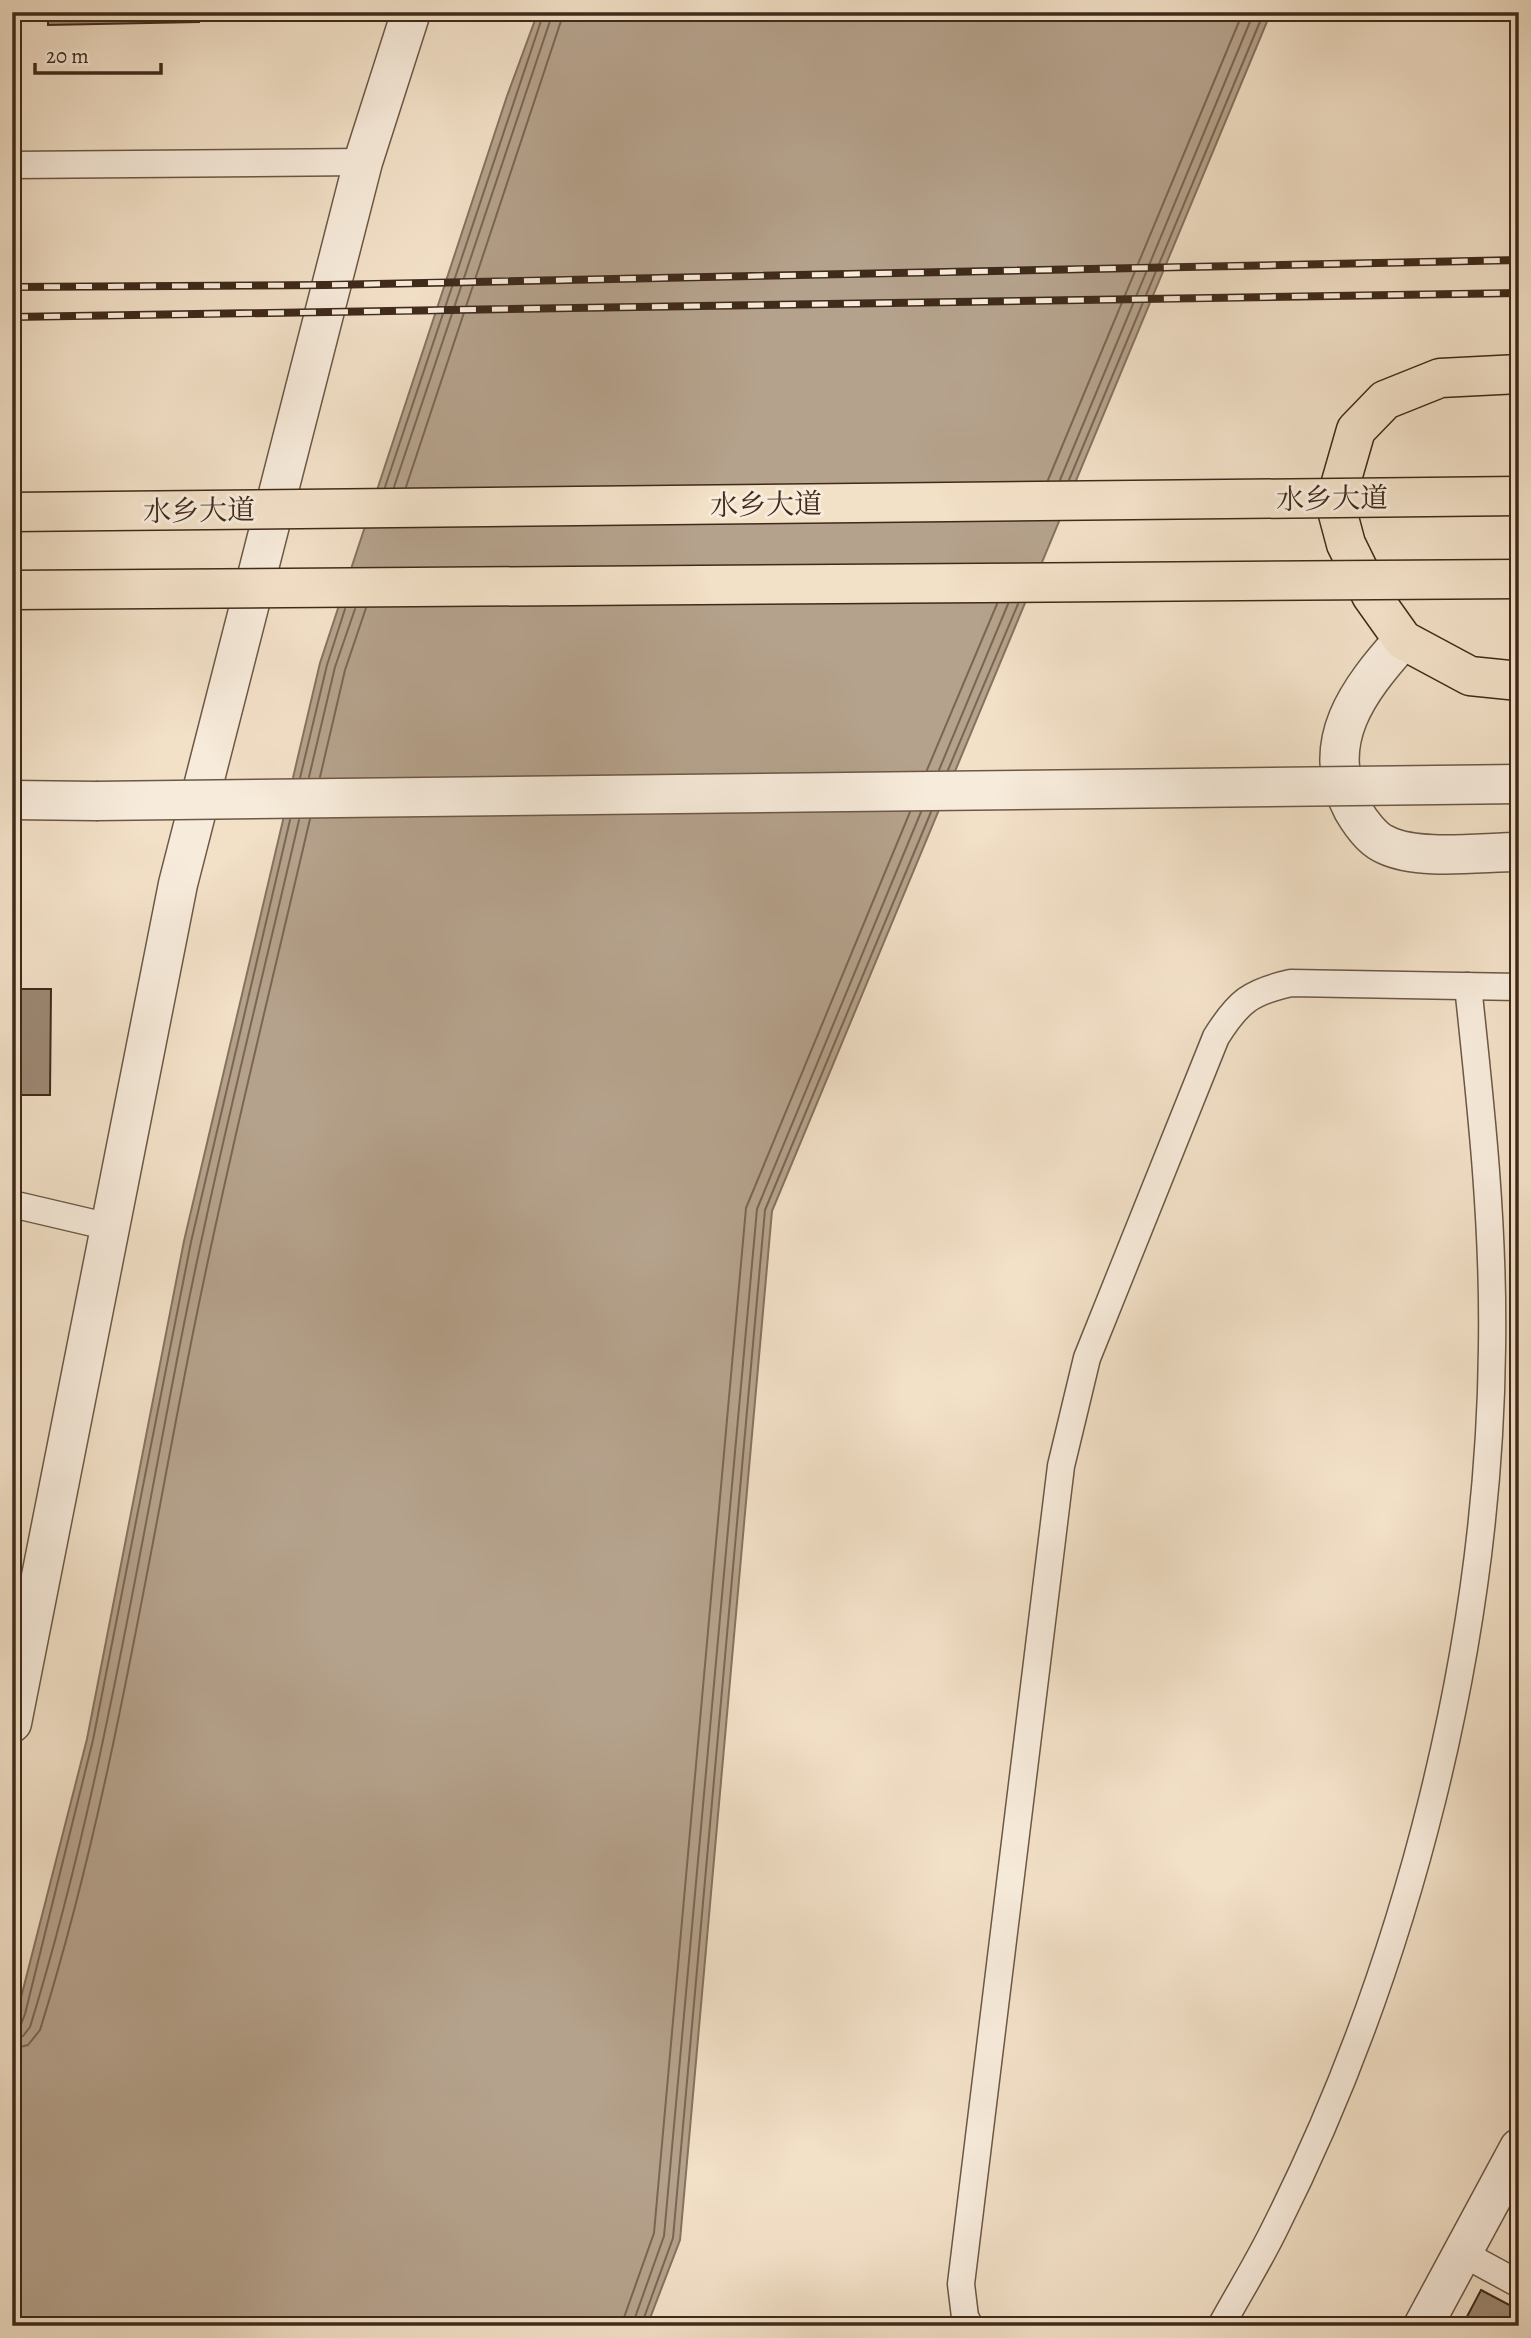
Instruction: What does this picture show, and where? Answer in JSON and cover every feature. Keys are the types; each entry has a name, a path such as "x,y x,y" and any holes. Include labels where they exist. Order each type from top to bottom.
{"main road":[{"path":"1519,374 1440,378 1385,400 1356,430 1335,503 1346,544 1371,596 1404,640 1470,676 1519,681"},
{"name":"水乡大道","path":"12,512 1519,496"},
{"path":"12,590 1519,579"}],"street":[{"path":"12,1723 178,884 363,162 411,12"},
{"path":"1404,640 1367,681 1350,714 1339,751 1343,791 1359,822 1385,845 1423,853 1519,852"},
{"path":"12,800 1519,784"},
{"path":"1423,2326 1519,2147"}],"lane":[{"path":"12,165 363,162"},
{"path":"970,2326 965,2317 961,2284 1061,1466 1087,1358 1216,1037 1233,1009 1259,990 1291,983 1519,987"},
{"path":"1221,2326 1276,2228 1350,2061 1409,1888 1452,1712 1480,1531 1492,1349 1488,1167 1468,986"},
{"path":"12,1204 110,1227"},
{"path":"1462,2253 1519,2284"}],"water":[{"path":"538,12 1271,12 772,1211 680,2240 647,2326 12,2326 12,2033 87,1739 184,1241 320,663 507,96"}],"building":[{"path":"12,12 19,12 19,25 12,26"},
{"path":"48,12 199,12 199,22 48,25"},
{"path":"12,989 51,989 50,1095 12,1095"},
{"path":"1481,2290 1519,2310 1519,2326 1462,2326"}],"railway":[{"path":"12,287 326,285 1519,260"},
{"path":"12,317 1519,293"}]}
